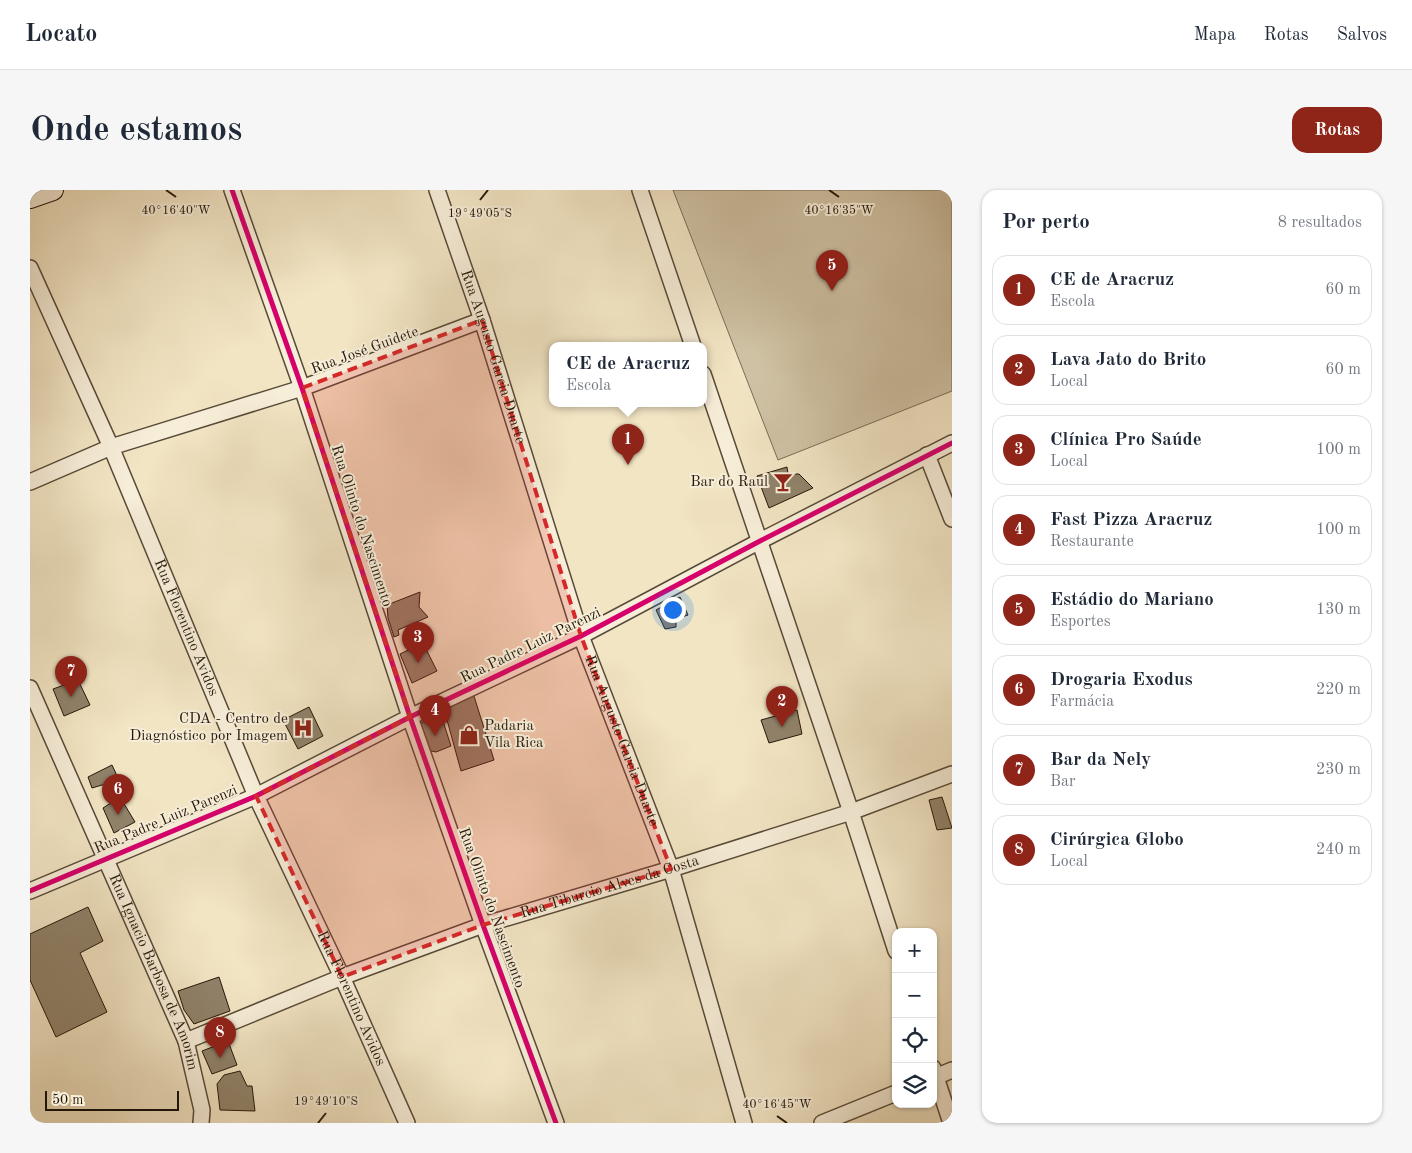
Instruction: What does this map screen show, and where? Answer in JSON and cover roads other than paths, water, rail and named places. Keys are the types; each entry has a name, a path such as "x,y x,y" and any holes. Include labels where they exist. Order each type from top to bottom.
{"street":[{"path":"30,198 53,190"},
{"name":"Rua Olinto do Nascimento","path":"232,190 302,388 410,717 483,925 556,1123"},
{"name":"Rua Augusto Garcia Duarte","path":"437,190 482,320 581,636 671,869 744,1123"},
{"path":"640,190 693,342"},
{"name":"Rua Florentino Avidos","path":"30,268 111,447 256,796 342,976 407,1123"},
{"name":"Rua José Guidete","path":"30,482 111,447 302,388 482,320"},
{"path":"707,386 892,939"},
{"name":"Rua Padre Luiz Parenzi","path":"30,891 256,796 410,717 581,636 952,442"},
{"path":"928,455 952,519"},
{"name":"Rua Ignacio Barbosa de Amorim","path":"30,688 186,1041 202,1110 200,1123"},
{"name":"Rua Tiburcio Alves da Costa","path":"186,1041 342,976 483,925 671,869 851,812 952,774"},
{"path":"937,1073 952,1070"},
{"path":"937,1083 951,1123"},
{"path":"822,1123 892,1095"}],"place":[{"name":"Estádio do Mariano","path":"832,291"},
{"name":"CE de Aracruz","path":"628,465"},
{"name":"Bar do Raul","path":"783,482"},
{"name":"Clínica Pro Saúde","path":"418,663"},
{"name":"Bar da Nely","path":"71,697"},
{"name":"Lava Jato do Brito","path":"782,727"},
{"name":"CDA - Centro de Diagnóstico por Imagem","path":"303,728"},
{"name":"Padaria Vila Rica","path":"469,735"},
{"name":"Fast Pizza Aracruz","path":"435,736"},
{"name":"Drogaria Exodus","path":"118,815"},
{"name":"Cirúrgica Globo","path":"220,1058"}]}
